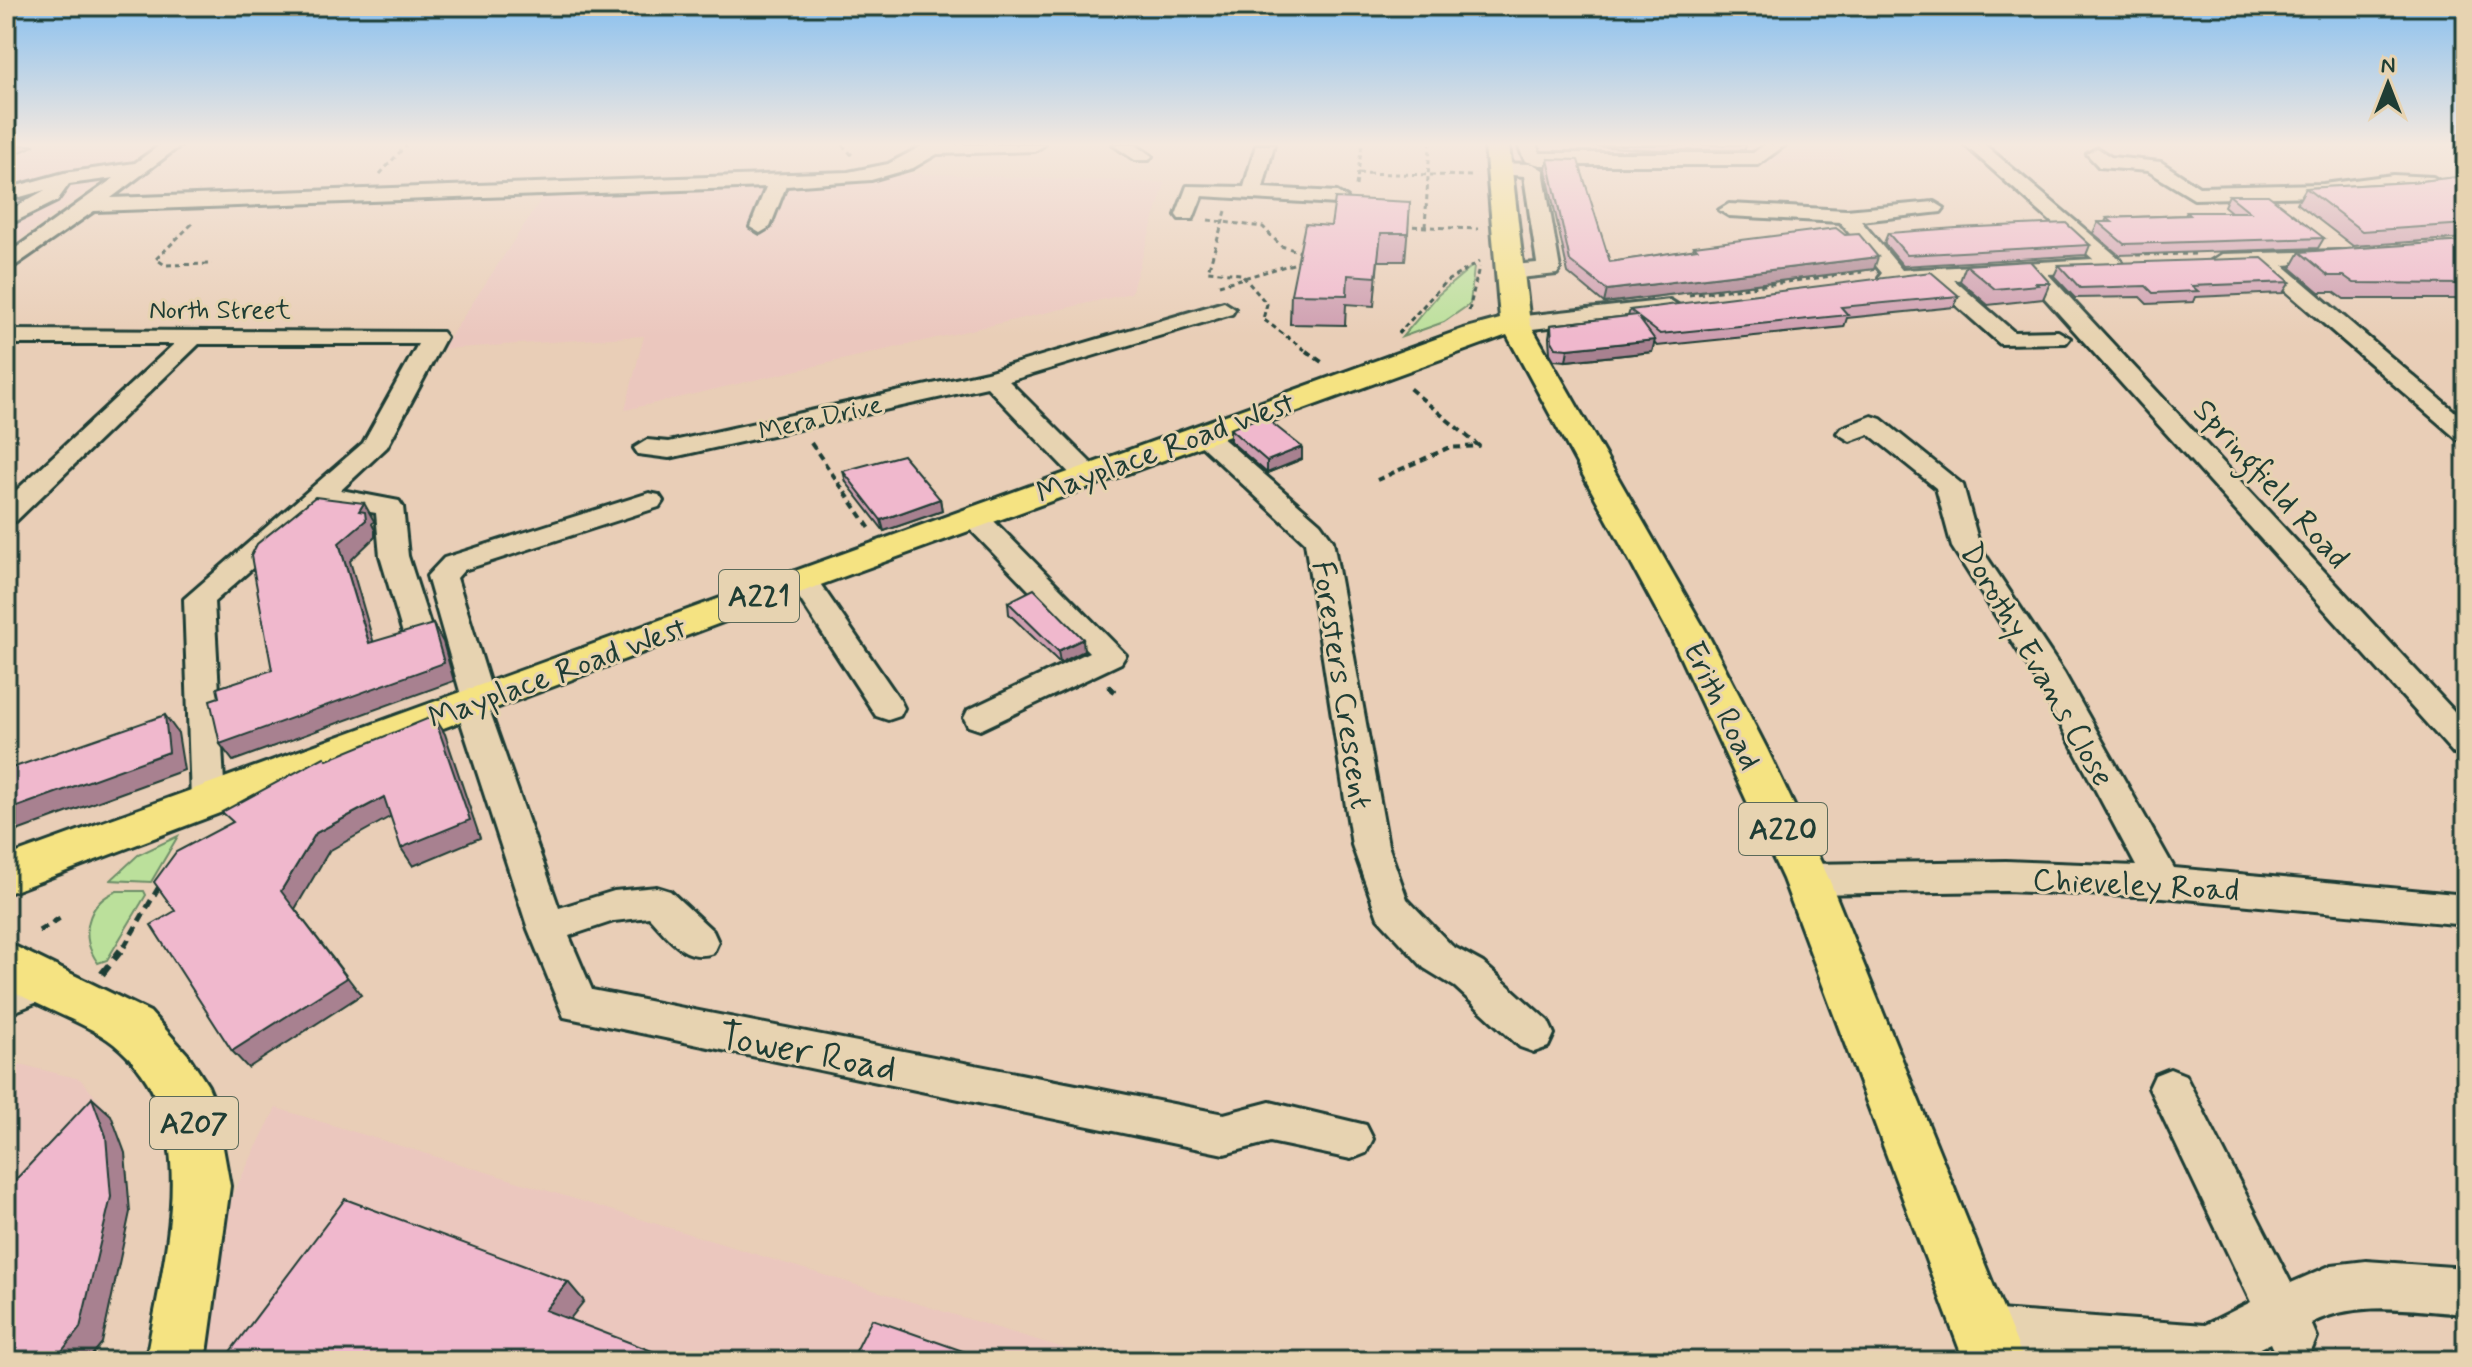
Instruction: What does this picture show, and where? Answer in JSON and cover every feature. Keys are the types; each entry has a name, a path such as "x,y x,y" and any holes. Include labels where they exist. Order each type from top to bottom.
{"main road":[{"name":"Erith Road","path":"1496,209 1498,230 1510,272 1515,324 1689,635 1806,879 1989,1347"},
{"name":"Mayplace Road West","path":"6,876 208,794 475,703 802,579 1347,380 1393,355 1515,324"},
{"name":"A207","path":"34,975 132,1028 170,1072 189,1103 202,1186 176,1361"},
{"name":"A207","path":"147,1361 184,1297"}],"street":[{"path":"6,220 27,209"},
{"path":"6,265 85,209"},
{"path":"760,227 767,209"},
{"path":"1186,215 1188,209"},
{"path":"1510,272 1549,269 1539,209"},
{"path":"1729,210 1846,216 1925,209"},
{"path":"2048,209 2112,264"},
{"path":"1846,216 1896,276"},
{"path":"2200,262 2354,256 2321,237"},
{"path":"2263,260 2466,434"},
{"path":"1868,280 2029,267 2139,264"},
{"name":"Springfield Road","path":"2029,267 2466,745"},
{"path":"1933,273 2008,339 2058,338"},
{"name":"Mera Drive","path":"647,448 669,450 992,378 1220,297"},
{"path":"1515,324 1689,304"},
{"name":"North Street","path":"6,337 434,337 374,447 321,495"},
{"path":"6,515 187,345 188,339"},
{"path":"992,378 1087,475"},
{"name":"Dorothy Evans Close","path":"1905,417 1861,428 1949,485 1966,547 2053,681 2163,882"},
{"name":"Foresters Crescent","path":"1202,433 1310,529 1319,541 1370,845 1391,907 1438,957 1469,975 1534,1034"},
{"path":"208,794 199,599 321,495 389,507 394,556 419,637"},
{"name":"Tower Road","path":"649,501 454,564 442,576 475,703 547,929 578,1005 1224,1134 1270,1122 1351,1139"},
{"path":"974,517 1110,655 980,718"},
{"path":"802,579 888,708"},
{"name":"Chieveley Road","path":"1806,879 2006,876 2163,882 2466,910"},
{"path":"547,929 620,904 657,902 699,942"},
{"path":"2170,1088 2286,1324"},
{"path":"1989,1347 2207,1349 2286,1324 2332,1288 2366,1284 2449,1289"}],"path":[{"path":"207,209 156,259 165,265 212,264"},
{"path":"1226,209 1208,271 1241,274 1267,304 1263,319 1347,380"},
{"path":"1425,227 1426,209"},
{"path":"1186,215 1263,227 1281,246 1301,252"},
{"path":"1395,225 1498,230 1481,262 1474,285 1473,306 1464,315"},
{"path":"1220,297 1245,278 1299,265 1301,252 1312,242"},
{"path":"1377,480 1448,448 1479,446 1393,355 1398,335 1434,294 1469,265 1481,262"},
{"path":"796,422 885,550"},
{"path":"34,975 116,960 165,877"},
{"path":"34,975 60,918"}],"shaded area":[{"path":"6,209 62,209 6,249"},
{"path":"535,209 1157,209 1131,293 625,410 644,336 442,349"},
{"path":"6,1061 80,1079 111,1115 125,1153 130,1212 126,1239 102,1343 87,1361 6,1361"},
{"path":"276,1108 1106,1361 149,1361"}],"green space":[{"path":"1474,267 1470,304 1444,322 1402,337 1438,295"},
{"path":"178,836 151,882 111,880 138,855"},
{"path":"117,891 144,891 146,895 107,960 98,963 89,942 89,922 98,904"}],"building":[{"path":"1333,209 1410,209 1408,233 1381,233 1376,277 1348,275 1347,295 1291,294 1305,224 1331,226"},
{"path":"1559,209 1593,209 1610,262 1697,249 1694,246 1836,228 1845,235 1859,234 1878,257 1607,290 1570,261"},
{"path":"2246,209 2286,209 2324,238 2124,244 2098,222 2112,222 2107,218 2190,215 2187,212 2250,212"},
{"path":"2333,209 2466,209 2466,224 2362,231"},
{"path":"2066,223 2090,245 1907,255 1888,233 1956,228"},
{"path":"2466,241 2466,284 2354,283 2344,276 2329,276 2300,252"},
{"path":"2262,258 2290,282 2192,286 2198,291 2153,293 2146,286 2080,288 2059,265"},
{"path":"2030,261 2050,283 1995,289 1966,265"},
{"path":"1931,272 1959,296 1841,307 1848,315 1660,334 1638,317 1655,340 1568,349 1556,348 1552,341 1551,325 1637,315 1630,310"},
{"path":"1263,416 1302,447 1267,461 1230,429"},
{"path":"903,455 940,499 881,520 843,471"},
{"path":"315,497 364,503 359,511 365,512 366,520 339,543 369,643 433,624 444,663 220,744 210,700 219,697 217,688 272,670 251,556 257,544"},
{"path":"1034,589 1083,639 1058,651 1008,602"},
{"path":"165,715 169,752 6,811 6,770"},
{"path":"434,716 470,820 401,848 384,797 316,833 281,891 347,978 232,1051 151,925 175,911 154,882 176,852 233,822 222,812 324,757 327,760"},
{"path":"92,1098 106,1136 111,1197 80,1328 54,1361 6,1361 6,1190"},
{"path":"345,1199 568,1282 545,1310 678,1361 223,1361"},
{"path":"872,1319 991,1361 851,1361"}]}
